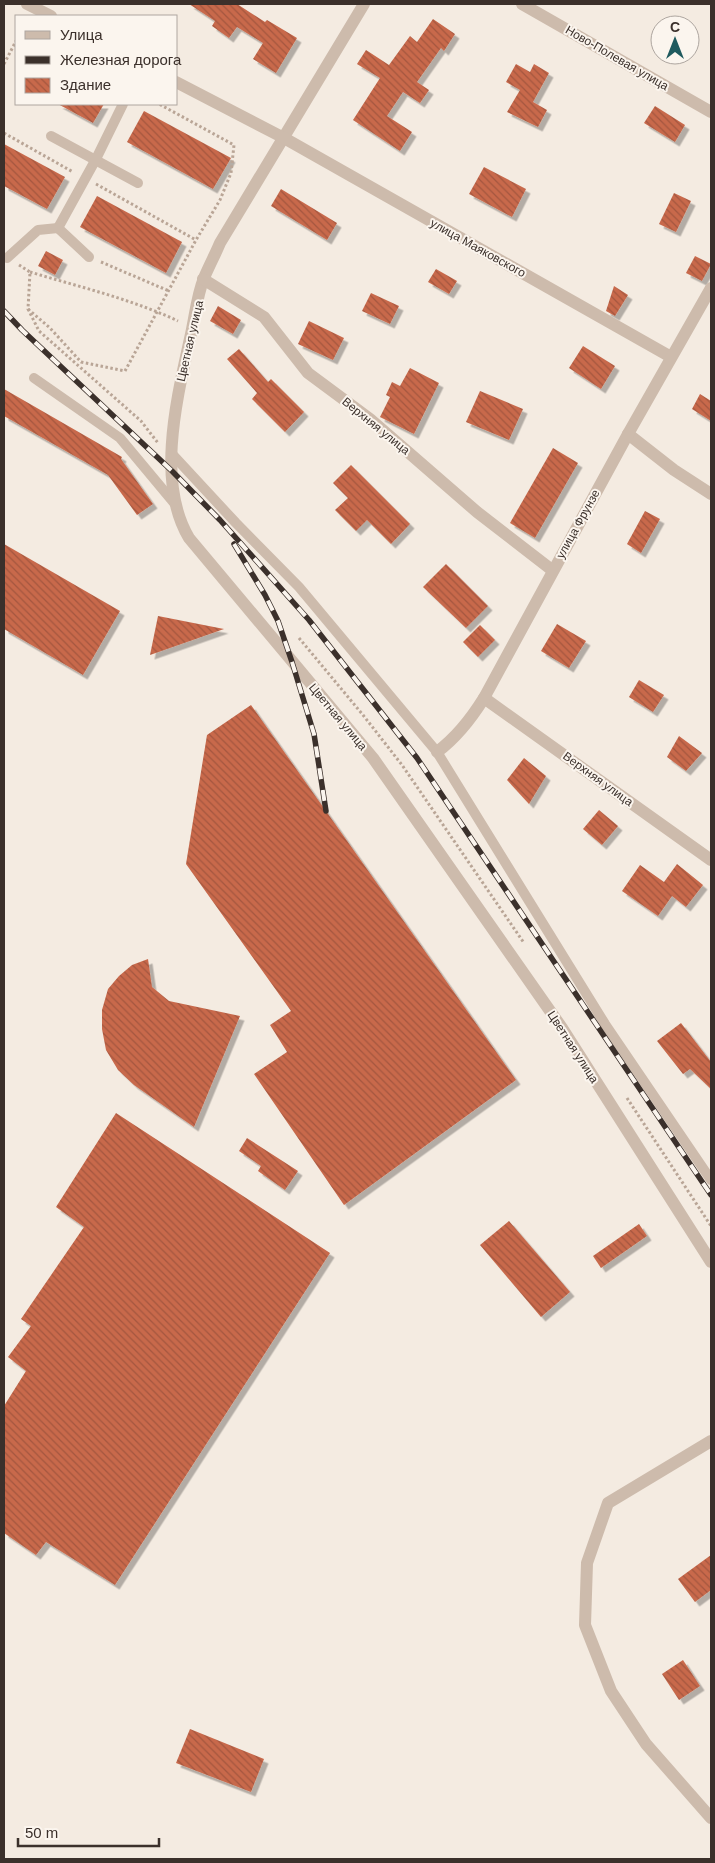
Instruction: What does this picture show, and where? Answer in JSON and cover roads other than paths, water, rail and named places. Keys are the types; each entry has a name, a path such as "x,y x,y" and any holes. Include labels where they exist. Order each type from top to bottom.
{"street":[{"path":"27,4 49,15"},
{"path":"284,138 364,4"},
{"name":"Ново-Полевая улица","path":"522,4 711,112"},
{"name":"улица Маяковского","path":"178,83 284,138 671,357"},
{"name":"Цветная улица","path":"284,138 220,244 204,279 178,392 172,454 175,504 181,526 373,758 562,1028 711,1262"},
{"name":"Верхняя улица","path":"204,279 264,318 308,373 370,419 477,512 552,570"},
{"name":"улица Фрунзе","path":"437,752 450,743 470,720 484,698 552,570 711,288"},
{"path":"628,434 674,470 711,494"},
{"name":"Верхняя улица","path":"484,698 711,860"},
{"path":"711,1442 608,1503 587,1563 584,1625 611,1690 646,1744 711,1818"}],"lane":[{"path":"58,228 123,105"},
{"path":"51,136 138,183"},
{"path":"7,258 38,230 58,228 89,257"},
{"path":"34,378 120,438 175,504"},
{"path":"172,454 299,587 437,752 605,1024 711,1180"}],"railway":[{"path":"4,311 172,471 220,520 309,620 417,758 711,1195"},
{"path":"234,544 265,595 278,621 314,734 326,811"}]}
